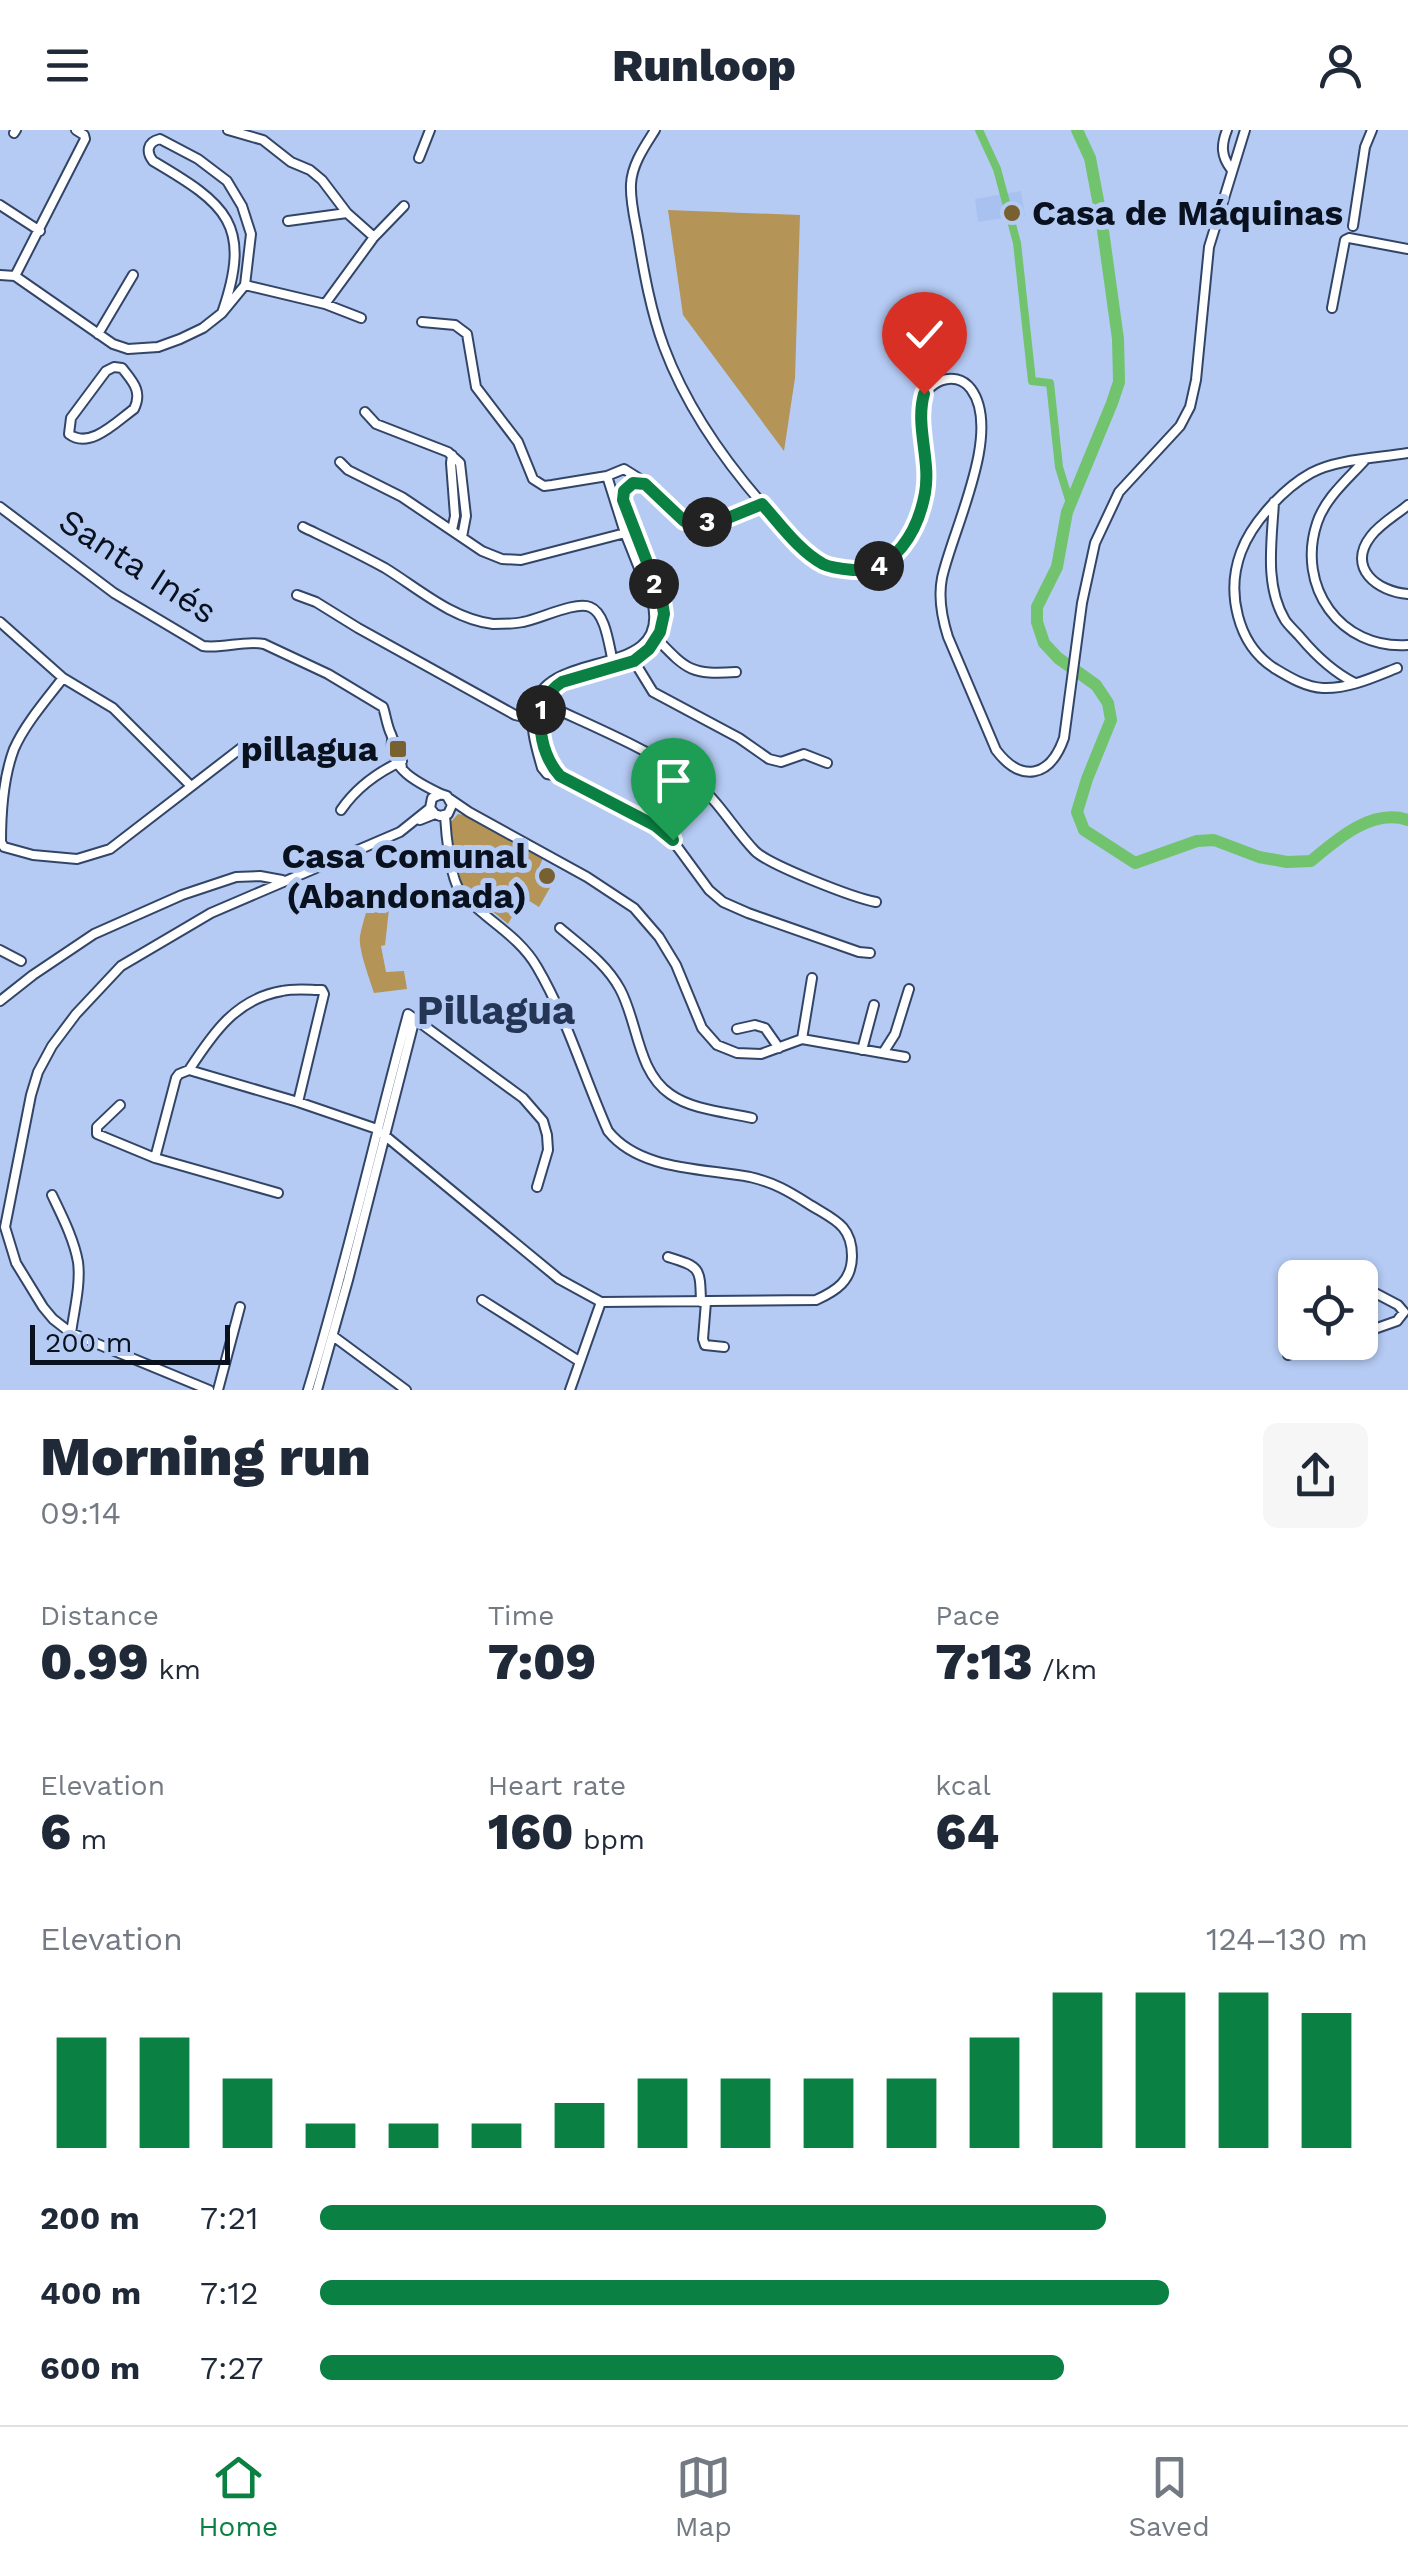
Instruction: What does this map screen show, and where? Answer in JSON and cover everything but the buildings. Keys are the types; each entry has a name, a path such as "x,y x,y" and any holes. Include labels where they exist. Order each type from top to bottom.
{"street":[{"path":"15,276 85,139 76,130"},
{"path":"228,130 263,140 291,162 310,170 374,237"},
{"path":"419,158 430,130"},
{"path":"655,130 642,150 631,186 642,260 668,358 724,455 808,554 826,566 857,570 872,569 894,558 918,516 926,492 921,406 924,394 939,381 955,379 970,388 976,399 981,438 976,467 941,580 942,618 996,750 1007,764 1021,771 1041,769 1052,762 1064,738 1088,570 1108,513 1119,492 1180,426 1190,407 1209,247 1244,130"},
{"path":"1227,130 1222,150 1231,168"},
{"path":"1353,226 1365,147 1374,130"},
{"path":"0,275 15,276 113,344 128,349 158,347 180,340 222,313 245,285 251,234 242,206 227,181 198,158 160,139 151,142 148,151 153,161 207,195 222,209 232,234 231,287 222,313"},
{"path":"0,205 40,231"},
{"path":"325,304 374,237 404,206"},
{"path":"288,221 347,213"},
{"path":"1332,308 1345,240 1408,249"},
{"path":"98,334 133,275"},
{"path":"245,285 325,304 361,318"},
{"path":"422,322 455,325 466,334 476,387 518,442 533,479 544,486 607,476 624,468 697,532 705,532 718,522 762,504"},
{"path":"122,368 128,349"},
{"path":"122,368 136,387 134,409 90,439 76,439 69,434 71,418 106,371 122,368"},
{"path":"365,412 376,424 452,455 460,463 466,516 462,537"},
{"path":"1397,668 1356,684 1327,688 1300,682 1268,664 1241,628 1236,568 1247,538 1285,490 1314,471 1408,453"},
{"path":"452,455 456,516 452,530"},
{"path":"1365,460 1327,503 1318,520 1312,566 1316,589 1332,614 1360,636 1385,645 1408,645"},
{"path":"340,462 492,556 513,561 629,532"},
{"path":"560,776 550,763 543,736 541,711 549,692 562,682 630,654 644,644 654,618 652,600 607,476"},
{"path":"645,484 633,483 624,491 623,500 629,532 663,607 663,621 649,649 634,661 558,675 549,682 535,702 532,718 542,768 547,774 560,776 656,826 673,840 723,902 870,953"},
{"path":"1274,502 1270,563 1285,620 1322,661 1356,684"},
{"path":"1408,506 1373,533 1362,563 1374,583 1408,594"},
{"name":"Santa Inés","path":"0,507 114,592 203,646 264,644 328,674 384,707 390,746 400,764"},
{"path":"303,526 371,560 464,617 507,624 580,606 591,608 601,619 613,663"},
{"path":"296,595 316,602 515,715 532,718"},
{"path":"0,622 63,678 113,708 191,786"},
{"path":"656,639 692,670 736,672"},
{"path":"634,661 653,692 739,738 769,760 782,762 804,754 827,763"},
{"path":"63,678 14,748 4,792 2,845 33,856 77,858 110,849 246,744"},
{"path":"544,703 690,779 765,858 844,894 876,902"},
{"path":"341,810 351,795 400,764 422,785 437,811"},
{"path":"174,768 176,798"},
{"path":"422,785 587,877 634,908 676,965 702,1028 717,1045 749,1055 802,1039 905,1058"},
{"path":"189,1070 298,1102 380,1132 559,1279 601,1302 816,1300 844,1284 852,1267 852,1250 847,1233 834,1217 786,1188 662,1162 619,1146 608,1131 563,1020 528,951 458,888 440,831 434,796 445,796"},
{"path":"209,1390 71,1333 53,1320 16,1264 3,1226 38,1072 76,1014 121,966 210,913 400,832 437,811 452,808 445,796"},
{"path":"437,811 469,812"},
{"path":"0,1002 32,975 94,934 182,895 236,877 283,880"},
{"path":"560,928 604,966 620,990 645,1061 659,1085 689,1104 752,1118"},
{"path":"0,950 21,960"},
{"path":"802,1039 812,978"},
{"path":"884,1054 895,1034 909,989"},
{"path":"155,1158 176,1078 189,1070 208,1040 240,1006 283,990 322,990 298,1102"},
{"path":"862,1050 874,1004"},
{"path":"317,1390 412,1016 523,1098 543,1121 548,1150 537,1188"},
{"path":"737,1029 755,1025 765,1028 779,1048"},
{"path":"120,1105 97,1127 97,1134 155,1158 278,1194"},
{"path":"52,1195 78,1259 71,1333"},
{"path":"668,1257 697,1269 704,1302 705,1345 724,1346"},
{"path":"1378,1295 1404,1312 1397,1321 1378,1328"},
{"path":"482,1300 579,1361"},
{"path":"570,1390 601,1302"},
{"path":"218,1390 240,1307"},
{"path":"308,1390 329,1335"},
{"path":"329,1335 406,1390"}],"shaded area":[{"path":"1021,191 1025,215 978,222 975,199"},
{"path":"668,210 800,215 795,378 784,451 683,315"},
{"path":"458,814 543,858 535,877 551,886 539,907 523,897 508,924 462,886 449,824"},
{"path":"385,893 380,903 382,910 389,909 385,945 381,946 386,972 404,971 407,989 374,993 360,936 369,905 366,900"}],"waterway":[{"path":"979,130 997,169 1017,243 1032,381 1050,383 1059,467 1070,503"},
{"path":"1077,130 1090,158 1101,216 1118,339 1119,382 1067,512 1057,567 1037,607 1037,622 1044,643 1096,685 1108,703 1111,720 1077,812 1084,830 1135,863 1197,841 1214,840 1259,857 1287,862 1311,861 1368,822 1395,817 1408,820"}],"place":[{"name":"Casa de Máquinas","path":"1012,213"},
{"name":"pillagua","path":"398,749"},
{"name":"Casa Comunal (Abandonada)","path":"547,876"}],"district":[{"name":"Pillagua","path":"496,1010"}],"route":[{"path":"673,840 656,826 560,776 550,763 543,736 541,711 549,692 562,682 634,661 649,649 660,632 663,607 623,500 626,487 645,484 684,521 718,522 762,504 808,554 826,566 872,569 894,558 918,516 926,492 921,406 924,394"}]}
